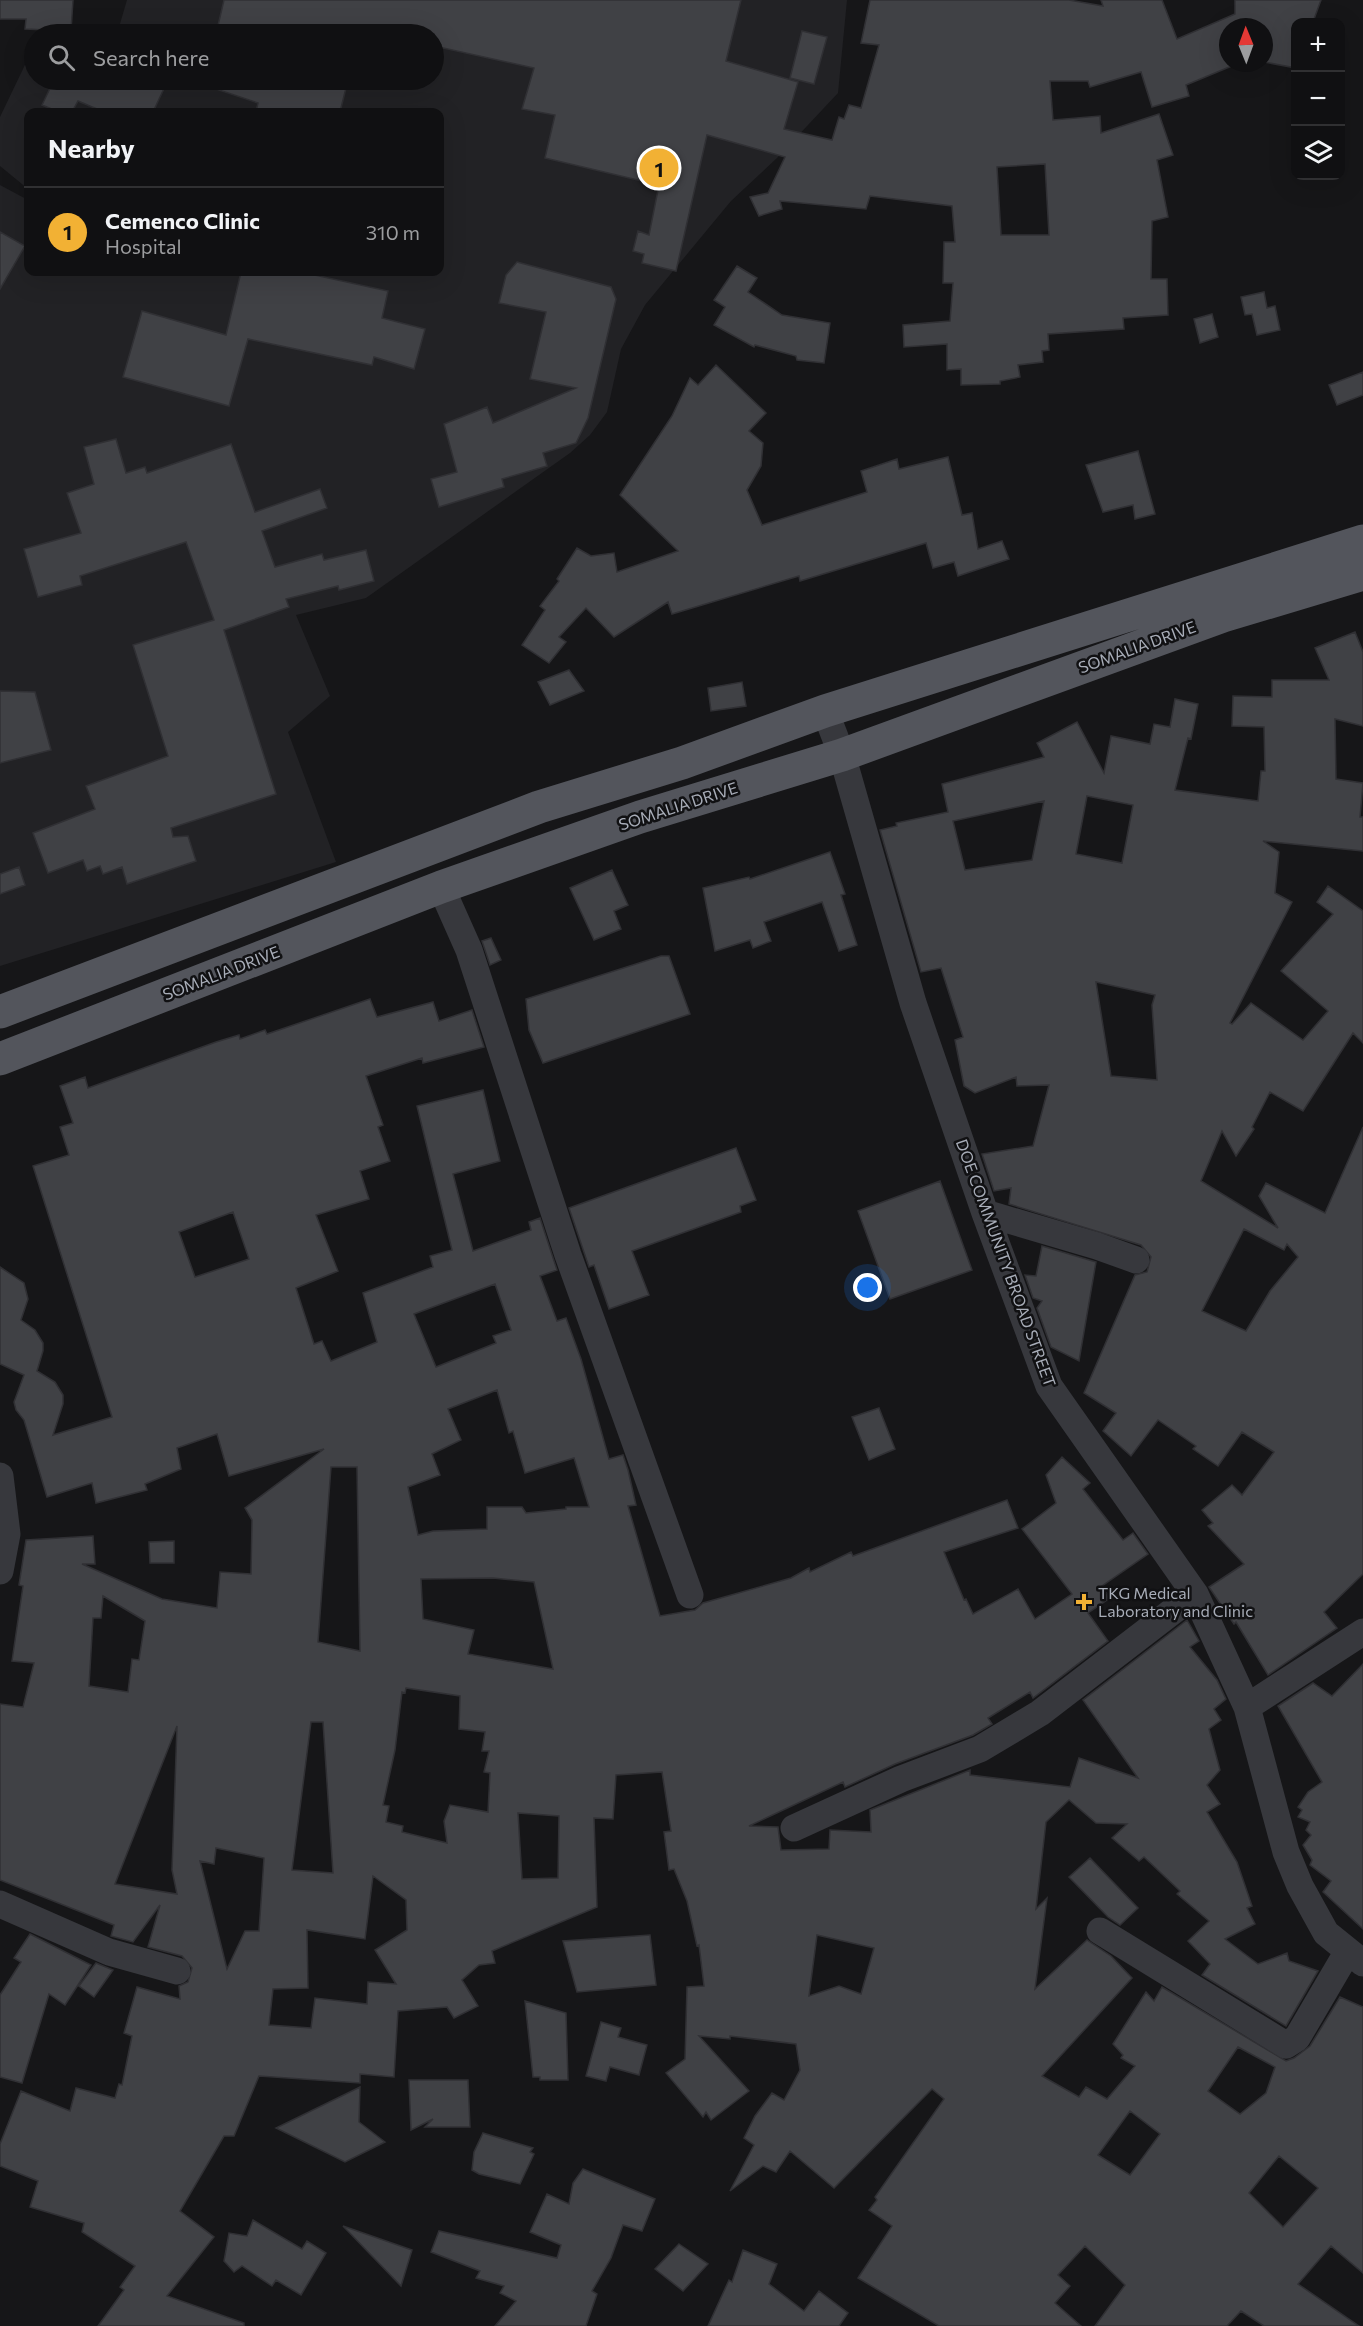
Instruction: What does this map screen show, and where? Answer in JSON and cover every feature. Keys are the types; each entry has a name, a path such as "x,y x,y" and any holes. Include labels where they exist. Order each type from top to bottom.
{"main road":[{"name":"SOMALIA DRIVE","path":"0,1012 540,807 682,763 825,711 1363,541"},
{"name":"SOMALIA DRIVE","path":"0,1059 441,887 640,817 842,755 1223,616 1363,574"}],"street":[{"name":"DOE COMMUNITY BROAD STREET","path":"825,711 842,755 913,1003 985,1213 1049,1386 1195,1594 1247,1707 1286,1852 1300,1886 1326,1933 1355,1957"},
{"path":"441,887 469,950 568,1255 690,1595"},
{"path":"985,1213 1137,1260"},
{"path":"0,1476 7,1534 0,1571"},
{"path":"794,1828 901,1779 980,1749 1040,1713 1195,1594"},
{"path":"1247,1707 1363,1632"},
{"path":"0,1904 109,1952 177,1971"},
{"path":"1100,1931 1286,2045 1297,2038 1355,1957"}],"shaded area":[{"path":"127,0 847,0 838,93 777,158 731,201 645,305 621,349 607,412 590,435 570,453 366,598 296,615 330,696 288,732 336,862 0,966 0,185 24,198 24,276 444,276 444,108 24,108 24,186 0,166 0,117 24,67 24,90 444,90 444,24 120,24"}],"building":[{"path":"0,0 73,0 71,24 26,24 26,19 0,19"},
{"path":"224,0 741,0 726,61 798,82 784,129 832,140 839,117 844,119 849,105 861,108 879,45 861,43 870,0 1069,0 1103,6 1101,0 1162,0 1177,39 1219,21 1219,71 1186,85 1189,96 1152,107 1141,72 1090,87 1088,81 1050,81 1053,120 1100,116 1101,133 1159,114 1173,155 1157,160 1168,217 1152,221 1151,279 1167,279 1168,315 1123,318 1124,329 1048,334 1049,350 1042,351 1043,362 1018,365 1020,377 1000,381 1000,384 961,385 961,369 947,370 947,344 904,347 903,325 950,321 953,283 943,283 944,242 955,242 952,206 870,196 866,209 780,201 782,209 759,216 750,197 768,193 785,157 707,135 676,271 642,263 644,254 633,251 638,231 649,235 659,185 545,158 555,115 522,109 534,68 444,48 444,24 218,24","holes":["1045,164 1049,235 1001,235 997,167"]},
{"path":"1235,0 1321,0 1314,18 1291,18 1291,67 1273,64 1273,18 1226,18 1235,14"},
{"path":"802,31 827,37 814,84 790,78"},
{"path":"49,90 163,90 155,108 95,108 78,101 74,108 49,108 42,105"},
{"path":"219,90 346,90 341,108 257,108 258,103"},
{"path":"0,232 24,245 24,248 0,289"},
{"path":"517,262 611,287 616,299 588,418 576,443 543,453 547,466 502,479 504,487 439,507 431,479 457,472 444,424 487,407 493,423 576,388 530,379 546,312 499,303 506,275"},
{"path":"737,266 757,278 748,292 782,315 830,323 824,363 797,360 796,356 755,345 754,347 714,325 725,307 714,300"},
{"path":"240,276 319,276 388,291 382,318 425,329 414,369 374,357 372,365 248,339 229,406 123,377 142,311 226,335"},
{"path":"1264,292 1267,308 1275,306 1280,330 1257,335 1252,314 1245,315 1241,297"},
{"path":"1212,314 1218,337 1200,343 1194,319"},
{"path":"716,365 766,413 749,431 763,443 761,466 747,490 762,525 867,492 861,471 897,459 899,469 948,457 962,515 972,513 978,549 1002,541 1009,559 958,576 954,562 933,568 926,543 800,581 799,576 672,614 668,602 614,637 586,608 559,637 566,642 549,663 522,645 545,610 540,606 559,581 557,579 577,548 591,556 614,553 617,572 678,551 620,495 672,416 690,378 698,385"},
{"path":"1363,372 1363,395 1337,405 1329,385"},
{"path":"116,439 126,473 145,467 147,473 231,444 255,512 320,489 327,508 262,531 275,567 322,554 324,560 366,550 374,581 339,590 338,586 286,599 289,607 224,630 276,794 171,828 173,837 188,836 196,861 127,884 122,867 103,874 100,866 87,871 83,860 48,873 33,833 95,809 86,786 168,756 133,645 214,620 186,542 80,576 82,585 38,597 24,549 81,533 67,493 94,484 84,447"},
{"path":"1138,451 1155,514 1135,519 1133,505 1103,512 1086,465"},
{"path":"1355,632 1363,652 1363,726 1335,719 1336,779 1363,783 1360,817 1363,817 1363,851 1263,841 1279,852 1275,893 1292,902 1230,1023 1232,1024 1251,1003 1303,1040 1328,1011 1281,971 1333,914 1317,902 1328,886 1363,911 1363,1043 1353,1033 1303,1111 1270,1092 1252,1127 1254,1129 1236,1156 1222,1131 1201,1181 1278,1228 1259,1196 1266,1183 1325,1213 1363,1127 1363,1574 1324,1612 1337,1628 1268,1675 1236,1622 1234,1624 1209,1587 1244,1564 1208,1526 1213,1523 1202,1510 1232,1485 1242,1495 1274,1452 1242,1432 1218,1466 1193,1449 1196,1446 1158,1420 1131,1456 1103,1431 1116,1413 1084,1393 1135,1275 1147,1272 1151,1257 1141,1245 1009,1204 1011,1188 994,1191 982,1154 1033,1146 1049,1085 1017,1086 1016,1077 975,1093 964,1086 955,1040 963,1037 941,968 921,972 880,830 897,826 896,823 948,812 942,784 1044,757 1037,743 1077,722 1104,773 1111,736 1150,744 1154,724 1170,727 1175,699 1198,704 1191,739 1188,738 1175,790 1258,801 1261,771 1265,771 1264,727 1232,726 1233,696 1272,697 1272,680 1329,680 1315,648","holes":["1087,796 1133,805 1122,863 1076,854","1044,801 1032,860 965,870 953,821","1096,982 1155,995 1152,1005 1157,1080 1111,1076","1244,1229 1284,1250 1287,1244 1298,1257 1270,1291 1246,1331 1202,1311"]},
{"path":"569,670 584,691 550,705 538,682"},
{"path":"742,682 746,706 711,711 708,688"},
{"path":"0,691 35,692 51,750 0,763"},
{"path":"830,852 845,894 841,895 857,945 839,951 822,902 764,922 771,941 753,948 750,940 715,951 703,888 749,877 750,879"},
{"path":"19,867 25,885 0,894 0,874"},
{"path":"612,870 628,905 614,911 621,929 594,940 570,888"},
{"path":"491,938 501,960 490,965 482,941"},
{"path":"661,956 669,956 690,1014 543,1063 529,1030 526,999"},
{"path":"370,999 377,1017 433,1002 439,1021 472,1010 484,1047 423,1063 422,1058 366,1076 383,1125 378,1127 390,1161 360,1171 369,1199 316,1215 338,1271 296,1288 314,1344 322,1341 331,1361 377,1342 363,1293 433,1267 430,1256 452,1250 417,1106 483,1090 500,1161 453,1174 473,1251 531,1230 529,1222 540,1218 557,1270 540,1276 557,1321 566,1318 581,1359 609,1459 623,1455 636,1505 628,1506 660,1616 695,1610 703,1603 791,1578 809,1568 810,1572 851,1552 853,1556 1007,1500 1018,1528 944,1552 964,1600 966,1599 973,1614 1018,1589 1035,1619 1072,1594 1022,1529 1056,1503 1046,1475 1062,1457 1090,1483 1083,1489 1123,1540 1133,1533 1148,1554 1102,1586 1110,1598 1088,1613 1108,1641 1033,1698 1030,1692 988,1718 992,1724 973,1735 895,1764 845,1787 843,1782 749,1826 778,1827 781,1850 829,1849 830,1830 871,1832 870,1810 970,1770 970,1775 1070,1787 1079,1758 1138,1778 1083,1700 1187,1620 1199,1641 1190,1647 1217,1680 1226,1699 1214,1709 1221,1720 1209,1729 1220,1770 1207,1785 1220,1804 1207,1812 1237,1862 1252,1906 1247,1908 1255,1924 1225,1939 1258,1964 1287,1953 1289,1961 1318,1971 1286,2026 1202,1975 1210,1964 1188,1941 1209,1921 1177,1894 1180,1891 1144,1857 1139,1861 1112,1838 1127,1824 1096,1823 1069,1800 1046,1822 1036,1909 1047,1898 1035,1989 1087,1940 1111,1956 1132,1978 1042,2076 1079,2097 1086,2087 1107,2099 1135,2066 1121,2058 1123,2055 1113,2044 1146,1992 1154,2001 1162,1987 1286,2061 1310,2046 1340,1997 1363,2007 1363,2273 1331,2246 1298,2284 1359,2326 1264,2326 1241,2311 1227,2326 1095,2326 1125,2285 1085,2246 1058,2275 1070,2286 1055,2303 1081,2326 939,2326 858,2278 892,2226 869,2210 877,2200 875,2197 944,2099 932,2089 834,2188 790,2151 776,2172 763,2166 730,2191 754,2145 744,2138 755,2116 772,2093 784,2100 800,2070 796,2044 730,2036 730,2039 699,2036 749,2091 711,2120 706,2112 703,2117 666,2073 685,2059 687,1987 704,1986 699,1945 697,1946 687,1901 674,1869 669,1870 664,1832 671,1831 662,1772 616,1775 613,1819 594,1818 597,1907 492,1951 495,1963 479,1965 462,1980 478,2006 454,2018 447,2007 398,2011 394,2077 360,2074 360,2083 259,2076 234,2136 224,2136 180,2211 214,2237 167,2296 244,2323 244,2326 98,2326 124,2290 120,2287 135,2266 82,2232 84,2223 30,2207 38,2181 0,2166 0,2144 21,2091 70,2111 76,2088 115,2098 119,2084 122,2085 132,2036 124,2033 137,1987 180,1999 179,1986 188,1982 192,1968 182,1956 148,1947 160,1905 133,1942 111,1936 114,1925 0,1880 0,1704 23,1707 34,1663 12,1661 23,1586 19,1585 26,1540 93,1536 95,1564 82,1564 162,1599 217,1608 220,1572 251,1574 252,1520 245,1508 324,1449 229,1476 217,1434 177,1448 181,1469 145,1484 147,1490 96,1503 92,1483 47,1497 24,1420 16,1410 14,1402 24,1375 0,1364 0,1267 24,1283 28,1299 21,1320 35,1330 43,1343 37,1371 55,1382 63,1395 63,1404 53,1435 112,1417 33,1166 69,1155 60,1127 73,1123 60,1086 85,1077 88,1088 239,1035 240,1039 265,1030 267,1034","holes":["233,1212 249,1259 195,1277 179,1232","495,1284 511,1330 493,1336 496,1343 436,1367 414,1314","497,1390 509,1433 513,1431 525,1473 574,1458 589,1507 566,1507 566,1509 526,1513 522,1507 487,1507 487,1529 433,1531 418,1535 408,1487 440,1475 432,1454 461,1440 448,1409","331,1467 357,1467 360,1651 318,1642","493,1578 534,1582 553,1669 468,1654 474,1630 423,1619 421,1579","103,1596 145,1621 139,1660 132,1659 128,1692 89,1686 93,1618 101,1618","406,1688 460,1696 459,1729 485,1732 482,1751 489,1751 484,1772 490,1773 488,1812 450,1805 444,1821 447,1843 402,1832 403,1826 386,1822 389,1806 383,1805 395,1750 402,1692 405,1693","311,1722 323,1722 333,1873 292,1870","177,1726 172,1870 177,1894 115,1884","518,1813 559,1816 558,1878 522,1879","216,1848 264,1858 259,1931 245,1931 227,1969 200,1861 214,1864","373,1876 406,1900 407,1930 375,1950 396,1984 368,1982 367,2004 315,1998 311,2028 269,2025 273,1989 308,1988 307,1930 365,1939","817,1935 874,1948 861,1994 839,1986 809,1996","1238,2047 1275,2067 1266,2093 1240,2114 1208,2091","1130,2111 1160,2134 1130,2175 1098,2155","1279,2156 1318,2188 1283,2227 1249,2193"]},
{"path":"736,1148 756,1200 740,1206 741,1212 632,1251 649,1295 609,1309 594,1265 589,1267 569,1208"},
{"path":"940,1181 972,1270 890,1299 858,1211"},
{"path":"1042,1246 1096,1262 1079,1361 1051,1347 1037,1308 1042,1301 1033,1298 1025,1275 1036,1276"},
{"path":"879,1408 895,1449 869,1460 852,1417"},
{"path":"174,1541 174,1563 150,1563 149,1542"},
{"path":"1363,1664 1363,1929 1323,1892 1331,1881 1310,1865 1312,1860 1303,1845 1311,1835 1306,1830 1310,1822 1298,1817 1302,1810 1298,1807 1308,1792 1322,1782 1278,1706 1313,1683 1332,1696"},
{"path":"1090,1858 1138,1908 1120,1925 1108,1917 1069,1877"},
{"path":"30,1934 91,1965 65,2005 49,1994 22,2083 0,2077 0,1995 21,1962 14,1958"},
{"path":"650,1935 656,1985 577,1992 563,1941"},
{"path":"96,1963 113,1970 94,1997 79,1986"},
{"path":"525,2001 566,2013 568,2080 540,2080 540,2077 533,2077"},
{"path":"601,2022 621,2028 618,2037 647,2045 639,2075 610,2067 606,2081 586,2076"},
{"path":"409,2080 468,2080 470,2127 425,2127 433,2119 411,2130"},
{"path":"360,2087 359,2122 385,2142 345,2162 276,2128"},
{"path":"483,2133 533,2148 530,2152 534,2154 520,2184 479,2174 472,2170 474,2152"},
{"path":"583,2169 655,2199 642,2231 623,2225 611,2258 592,2291 597,2294 586,2326 495,2326 516,2301 500,2293 504,2286 476,2278 480,2271 431,2252 439,2231 557,2258 561,2245 530,2232 547,2194 569,2204 573,2183"},
{"path":"253,2220 302,2249 307,2241 326,2253 301,2295 276,2280 272,2286 242,2266 234,2272 224,2261 229,2233 247,2236"},
{"path":"343,2226 412,2250 401,2286"},
{"path":"679,2244 708,2264 683,2291 655,2269"},
{"path":"743,2250 777,2264 769,2284 804,2311 819,2291 848,2313 839,2326 708,2326 729,2280 732,2282"}],"place":[{"name":"Cemenco Clinic","path":"659,168"},
{"name":"TKG Medical Laboratory and Clinic","path":"1084,1602"}]}
